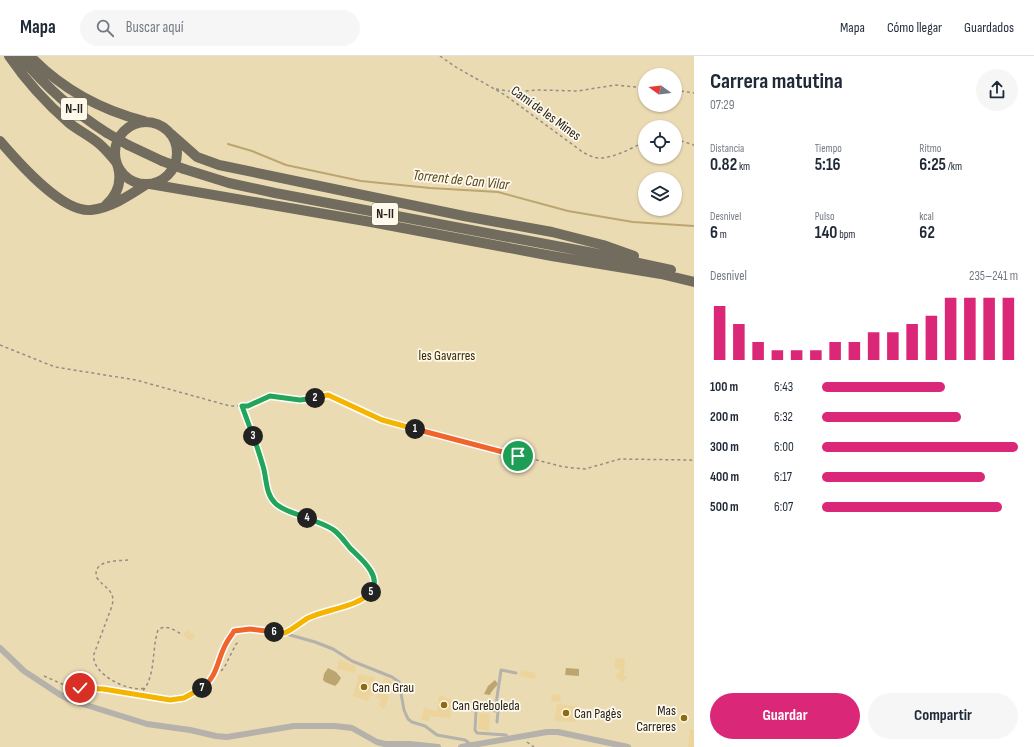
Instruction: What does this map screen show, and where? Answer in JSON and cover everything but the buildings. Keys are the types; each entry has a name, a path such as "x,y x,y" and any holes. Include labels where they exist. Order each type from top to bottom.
{"highway":[{"path":"9,56 33,87 50,105 70,123 105,149 121,171 128,178 137,183 444,236 558,258 661,274 694,282"},
{"name":"N-II","path":"20,56 43,82 60,98 107,133 162,161 184,169 228,183 588,252 657,266 694,277"},
{"path":"30,56 49,73 82,96 105,108 126,116 162,126 197,157 219,165 464,216 566,235 626,253 657,266"},
{"path":"103,207 111,200 118,189 120,178 116,147 122,133 135,124 146,122"},
{"path":"0,141 43,185 66,203 85,210 103,207 119,201 148,184 158,182 165,178 175,165 177,157 177,149 171,134"},
{"path":"0,135 13,156"}],"street":[{"path":"0,648 24,671 63,696 85,705 146,724 227,737 294,726 335,726 352,728 377,742 385,744 410,744 438,747"},
{"path":"461,747 547,732 558,732 628,747"}],"lane":[{"path":"209,682 220,662 226,642 234,631 250,629 284,633 324,645 352,661 392,677 399,682 404,710 408,719 412,722 425,726 437,735 465,740 470,746"},
{"path":"495,711 501,670 516,673"},
{"path":"497,722 498,711 479,708 476,711 476,733 506,735 509,739"}],"path":[{"name":"Camí de les Mines","path":"440,56 454,66 505,95 584,153 592,157 600,158 612,156 638,145"},
{"path":"494,89 514,92 538,90 578,91 615,85 638,87"},
{"path":"682,91 694,94"},
{"path":"682,141 694,145"},
{"path":"0,345 55,367 136,380 230,406 248,406 270,396 300,400 328,395 382,420 564,468 585,469 620,458 691,460 694,462"},
{"path":"242,406 260,455 268,493 271,498 285,509 335,531 368,567 373,575 374,582 372,590 366,597 358,602 314,616 284,633"},
{"path":"128,560 105,562 97,570 97,578 107,587 113,599 112,606 93,659 96,665 117,684 133,689 145,688"},
{"path":"139,695 145,688 153,664 158,630 167,627 181,634"},
{"path":"41,674 69,687 103,689 160,699 178,700 195,693 209,682"}],"green space":[{"name":"les Gavarres","path":"0,56 694,56 694,747 0,747"}],"shaded area":[{"path":"328,668 336,672 341,678 335,686 323,680 324,674"},
{"path":"566,668 579,669 579,676 565,675"},
{"path":"495,680 498,684 490,695 484,694 488,686"}],"waterway":[{"name":"Torrent de Can Vilar","path":"228,144 252,151 286,165 361,181 430,188 498,192 568,211 633,222 694,226"}],"place":[{"name":"Can Grau","path":"364,687"},
{"name":"Can Greboleda","path":"444,705"},
{"name":"Can Pagès","path":"566,713"},
{"name":"Mas Carreres","path":"684,718"}],"route":[{"path":"80,688 103,689 170,700 184,698 199,690 209,682 220,662 226,642 234,631 250,629 284,633 307,619 326,611 358,602 366,597 372,590 374,582 373,575 368,567 335,531 285,509 271,498 268,493 256,442 242,406 248,406 270,396 300,400 328,395 382,420 518,456"}]}
